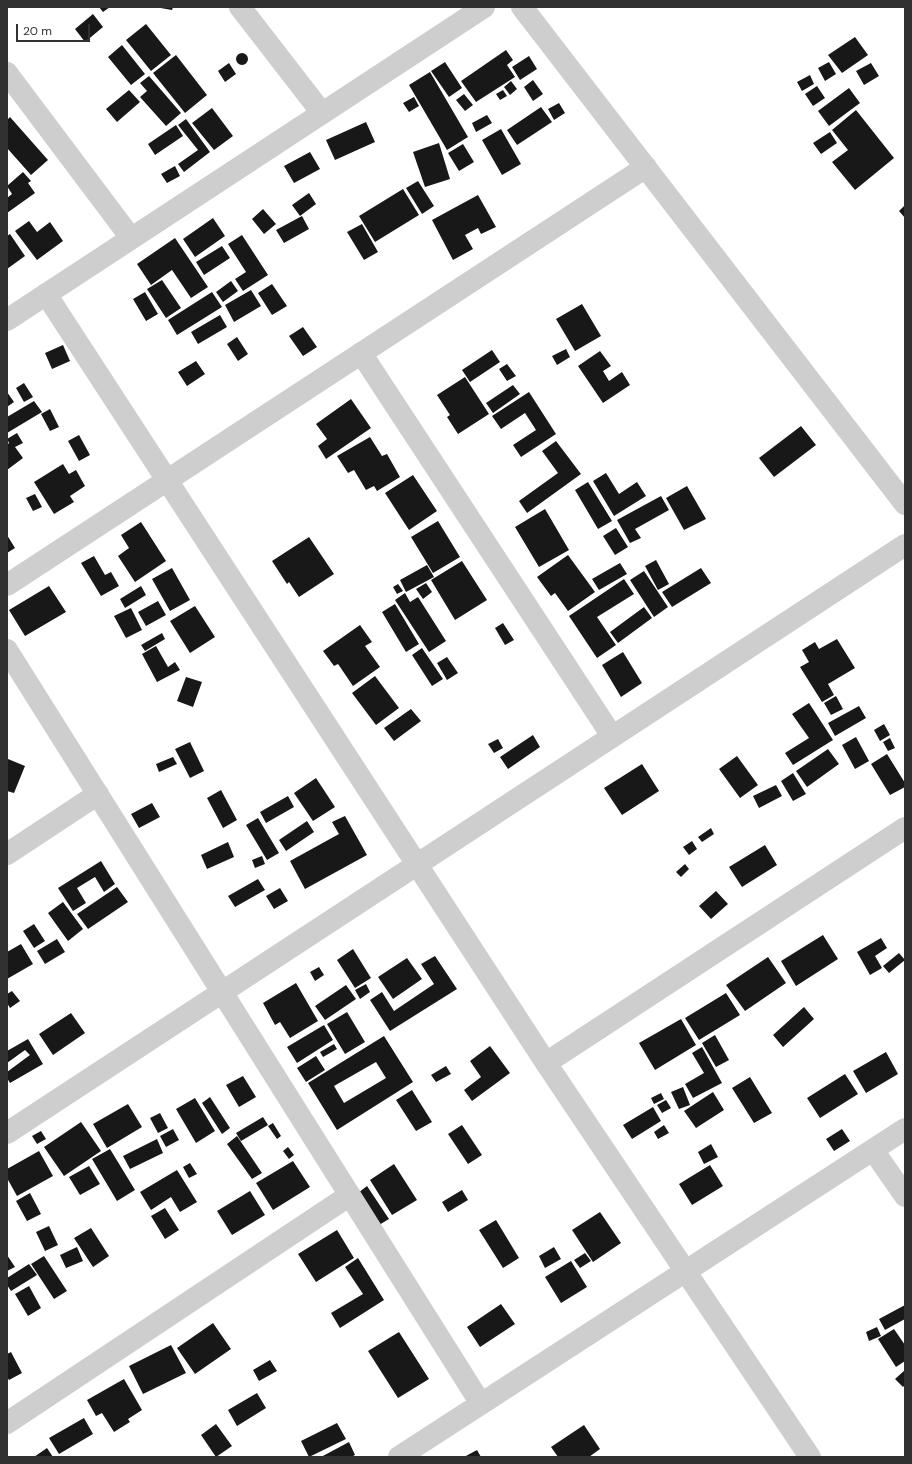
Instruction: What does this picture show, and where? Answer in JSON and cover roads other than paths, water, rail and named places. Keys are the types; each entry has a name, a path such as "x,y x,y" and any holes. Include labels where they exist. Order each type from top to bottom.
{"street":[{"path":"240,7 322,113"},
{"path":"7,320 484,7"},
{"path":"522,7 905,504"},
{"path":"7,72 131,238"},
{"path":"7,585 646,167"},
{"path":"46,294 546,1063 810,1457"},
{"path":"361,353 612,736"},
{"path":"7,1133 905,545"},
{"path":"7,650 481,1404"},
{"path":"7,854 98,794"},
{"path":"546,1063 905,828"},
{"path":"399,1457 905,1130"},
{"path":"873,1150 905,1196"},
{"path":"7,1423 350,1195"}]}
